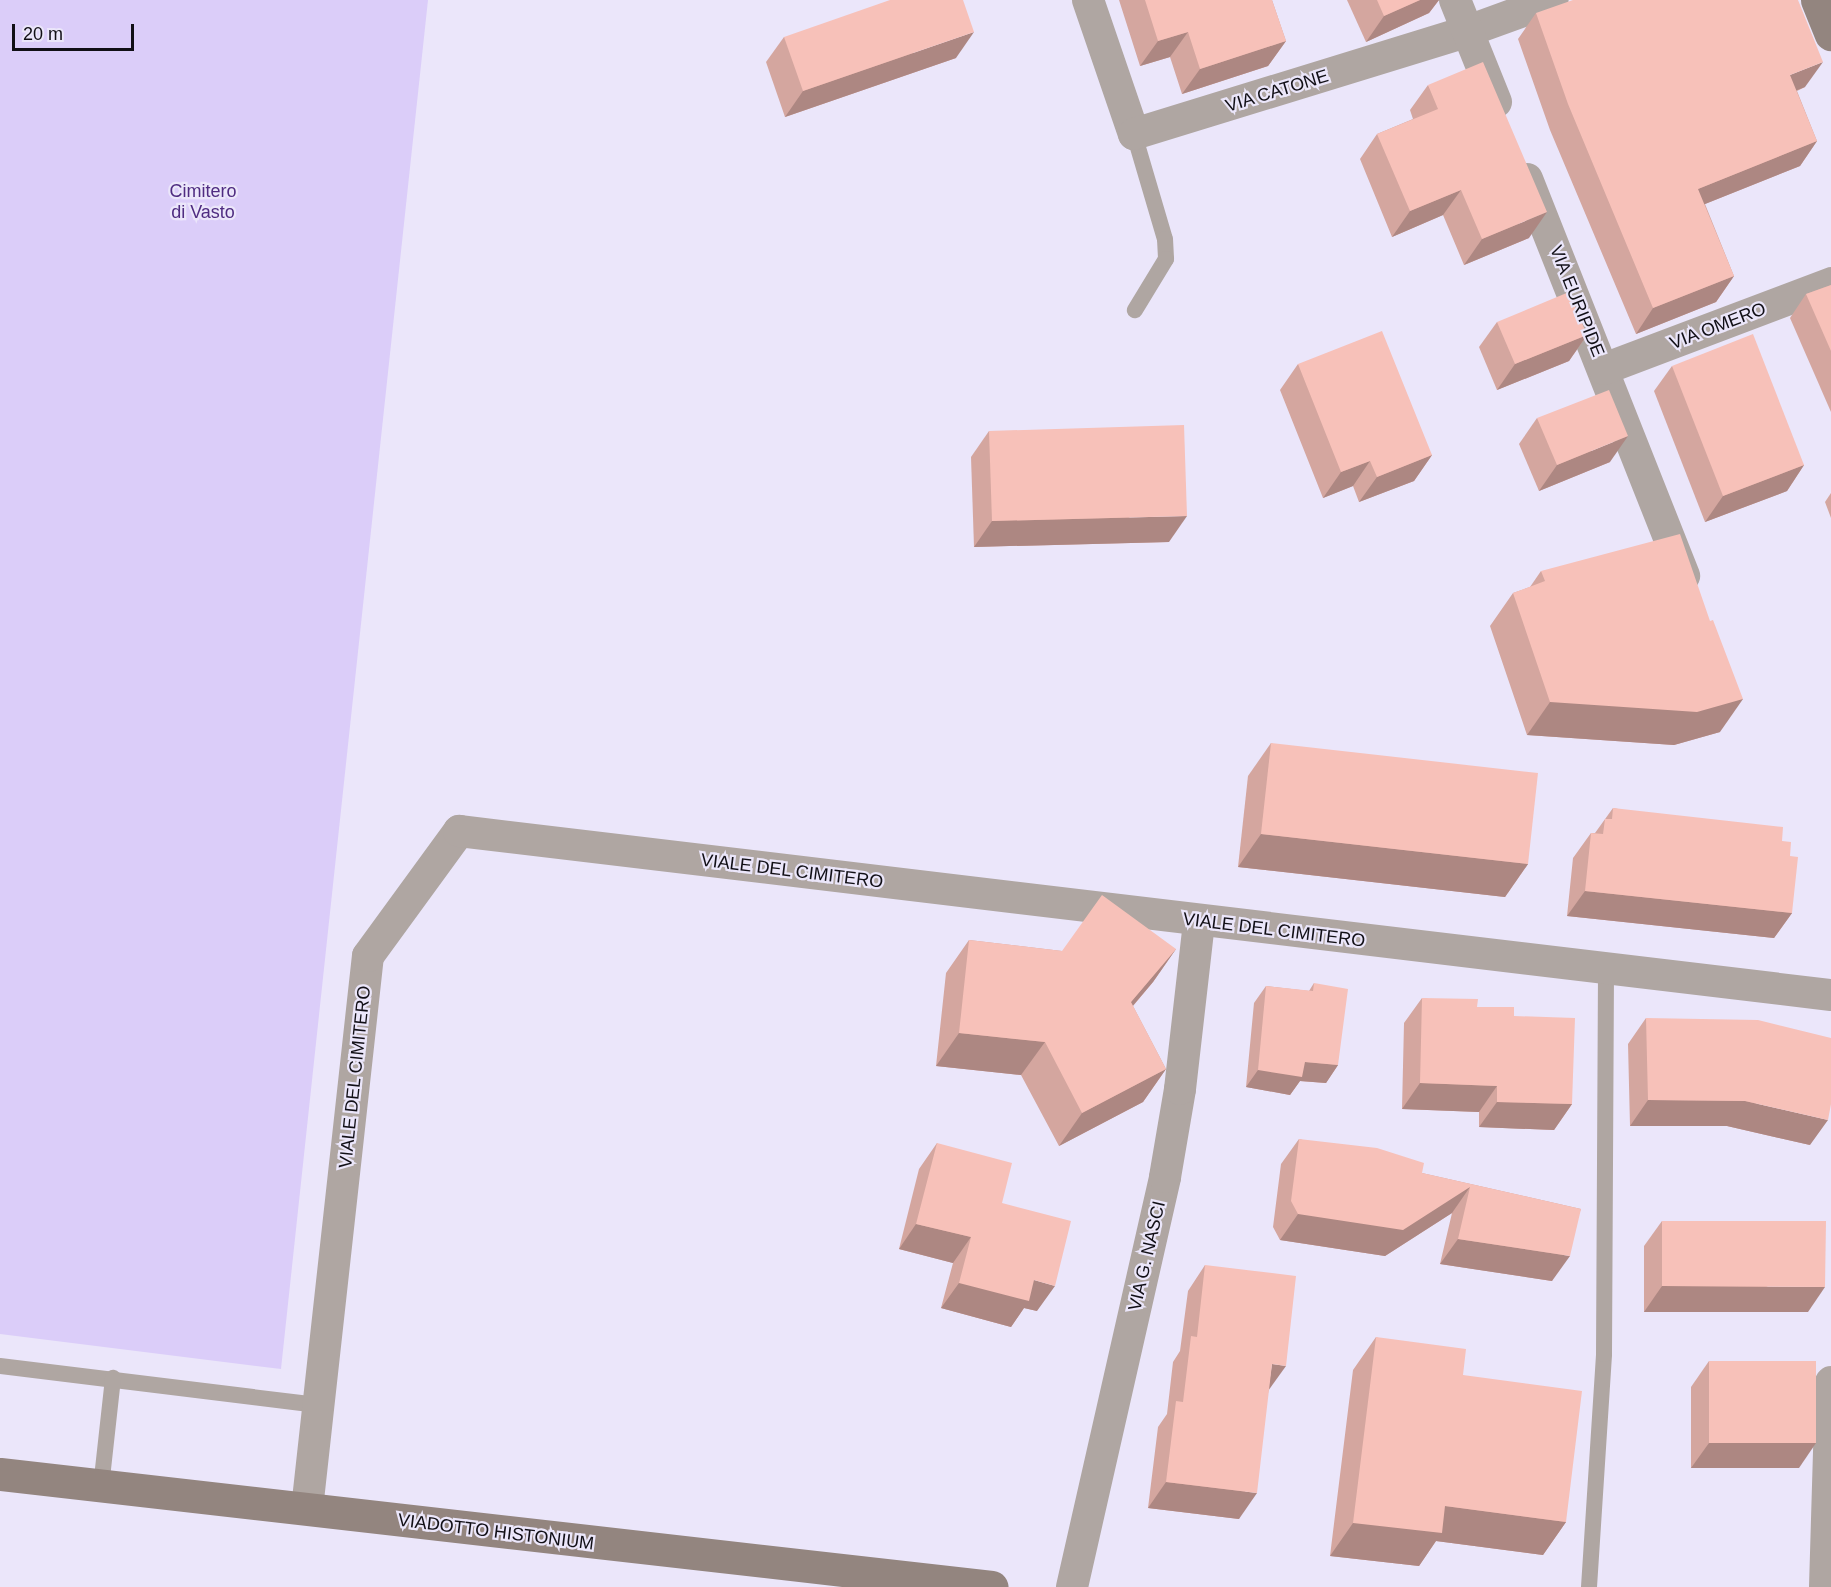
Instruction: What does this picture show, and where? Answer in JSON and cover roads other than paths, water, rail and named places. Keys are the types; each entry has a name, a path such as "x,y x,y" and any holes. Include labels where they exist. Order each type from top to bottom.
{"main road":[{"path":"1817,0 1831,34"},
{"name":"VIADOTTO HISTONIUM","path":"0,1474 992,1587"}],"street":[{"path":"1088,0 1134,134"},
{"name":"VIA EURIPIDE","path":"1455,0 1604,369 1694,603"},
{"name":"VIA CATONE","path":"1134,134 1468,32 1553,0"},
{"name":"VIA OMERO","path":"1604,369 1831,283"},
{"name":"VIALE DEL CIMITERO","path":"307,1509 368,956 459,831 1199,921 1831,994"},
{"name":"VIA G. NASCI","path":"1072,1587 1165,1177 1180,1089 1199,921"},
{"path":"1825,1587 1831,1382"}],"lane":[{"path":"1134,134 1165,239 1166,259 1135,310"},
{"path":"1589,1587 1604,1354 1606,969"},
{"path":"0,1366 113,1378 318,1405"},
{"path":"101,1487 113,1378"}],"park label":[{"name":"Cimitero di Vasto","path":"203,202"}]}
